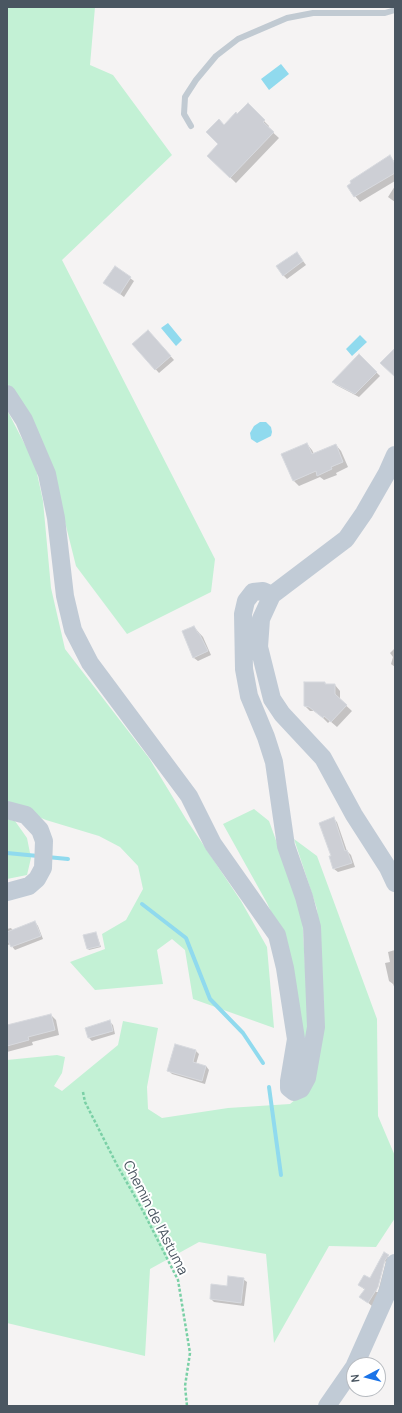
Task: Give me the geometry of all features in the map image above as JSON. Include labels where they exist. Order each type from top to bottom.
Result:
[{"type":"street","points":[[7,394],[24,420],[47,474],[56,518],[66,596],[73,630],[90,663],[189,796],[213,844],[276,935],[285,968],[296,1039],[289,1081],[289,1088],[294,1092],[302,1089],[307,1078],[316,1027],[312,927],[304,897],[286,846],[274,762],[266,737],[249,696],[244,669],[243,614],[246,601],[253,592],[263,591],[272,595]]},
{"type":"street","points":[[395,455],[387,473],[364,513],[346,539],[272,595],[261,619],[258,647],[272,699],[282,714],[322,758],[354,816],[388,868],[395,883]]},
{"type":"street","points":[[7,810],[26,815],[40,830],[44,841],[43,868],[37,880],[29,886],[7,892]]},
{"type":"street","points":[[358,1357],[388,1291],[395,1263]]},
{"type":"street","points":[[327,1406],[346,1378]]},
{"type":"lane","points":[[190,126],[184,114],[185,97],[196,80],[216,56],[238,39],[287,18],[313,13],[385,13],[395,10]]},
{"type":"path","name":"Chemin de l'Astuma","points":[[83,1092],[85,1102],[92,1116],[117,1165],[143,1210],[178,1280],[190,1354],[186,1386],[187,1406]]},
{"type":"green space","points":[[7,7],[95,7],[90,65],[113,75],[172,155],[62,260],[215,559],[211,592],[127,634],[76,566],[51,466],[23,407],[7,383]]},
{"type":"green space","points":[[7,410],[35,464],[43,501],[51,588],[65,649],[149,758],[186,819],[241,901],[267,947],[274,1028],[193,999],[185,950],[172,939],[157,950],[163,984],[95,990],[70,962],[105,949],[102,934],[126,920],[143,889],[138,866],[120,847],[99,836],[46,820],[7,804]]},
{"type":"green space","points":[[254,809],[269,821],[302,912],[309,1038],[303,1037],[288,949],[267,903],[223,824]]},
{"type":"green space","points":[[7,819],[15,821],[27,838],[31,858],[27,875],[7,879]]},
{"type":"green space","points":[[294,839],[317,856],[377,1019],[378,1116],[395,1156],[395,1218],[376,1247],[329,1246],[274,1343],[266,1254],[199,1242],[150,1269],[145,1356],[7,1323],[7,1060],[57,1055],[65,1057],[62,1073],[54,1086],[62,1091],[118,1045],[123,1021],[158,1028],[147,1087],[148,1109],[162,1118],[228,1108],[290,1104],[302,1094],[324,1009],[317,909]]},
{"type":"water","points":[[281,64],[289,74],[269,90],[261,79]]},
{"type":"water","points":[[168,323],[182,340],[176,346],[161,328]]},
{"type":"water","points":[[360,335],[367,342],[352,356],[346,349]]},
{"type":"water","points":[[260,422],[266,422],[271,427],[272,432],[271,436],[257,443],[251,439],[250,433],[254,426]]},
{"type":"building","points":[[248,103],[265,120],[263,122],[274,132],[230,178],[207,156],[218,144],[206,132],[219,119],[224,125],[236,112],[237,114]]},
{"type":"building","points":[[390,155],[395,164],[395,173],[354,197],[347,186],[351,183],[350,181]]},
{"type":"building","points":[[297,252],[303,261],[283,276],[276,266]]},
{"type":"building","points":[[115,266],[131,277],[120,294],[103,283]]},
{"type":"building","points":[[148,330],[171,356],[155,370],[132,344]]},
{"type":"building","points":[[395,348],[395,377],[380,363]]},
{"type":"building","points":[[359,354],[377,372],[355,394],[332,382]]},
{"type":"building","points":[[307,443],[312,454],[336,444],[343,462],[331,467],[332,469],[317,476],[316,471],[293,481],[281,454]]},
{"type":"building","points":[[194,626],[208,651],[193,658],[182,631]]},
{"type":"building","points":[[304,682],[325,682],[325,684],[335,684],[335,694],[347,705],[331,722],[324,716],[323,718],[309,707],[304,706]]},
{"type":"building","points":[[334,817],[345,851],[347,850],[352,863],[333,869],[329,856],[331,856],[319,823]]},
{"type":"building","points":[[35,921],[41,936],[11,947],[7,939],[7,932]]},
{"type":"building","points":[[96,932],[100,946],[87,949],[83,935]]},
{"type":"building","points":[[51,1014],[55,1030],[28,1037],[29,1040],[7,1046],[7,1025]]},
{"type":"building","points":[[110,1020],[113,1031],[88,1038],[85,1028]]},
{"type":"building","points":[[175,1044],[196,1050],[193,1062],[206,1066],[202,1081],[167,1071]]},
{"type":"building","points":[[384,1252],[389,1255],[385,1260],[378,1287],[368,1303],[359,1297],[365,1289],[358,1285],[364,1275],[370,1278]]},
{"type":"building","points":[[228,1276],[244,1278],[241,1303],[210,1299],[211,1284],[227,1286]]},
{"type":"waterway","points":[[7,853],[38,856]]},
{"type":"waterway","points":[[47,857],[68,859]]},
{"type":"waterway","points":[[142,904],[186,938],[210,999],[243,1033],[263,1063]]},
{"type":"waterway","points":[[269,1087],[281,1175]]}]
